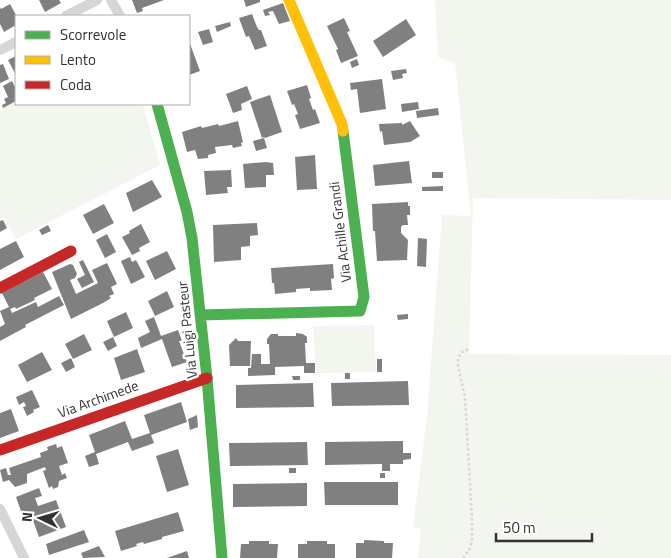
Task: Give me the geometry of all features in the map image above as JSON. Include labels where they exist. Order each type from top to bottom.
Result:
[{"type":"street","points":[[68,15],[97,0]]},
{"type":"street","points":[[111,0],[119,15]]},
{"type":"street","name":"Via Achille Grandi","points":[[200,315],[360,311],[364,298],[342,124],[289,0]]},
{"type":"street","points":[[0,50],[15,42]]},
{"type":"street","name":"Via Luigi Pasteur","points":[[157,105],[187,212],[192,238],[207,378],[222,558]]},
{"type":"street","points":[[0,288],[70,251]]},
{"type":"street","name":"Via Archimede","points":[[0,450],[207,378]]},
{"type":"street","points":[[0,509],[24,558]]},
{"type":"path","points":[[463,558],[472,542],[472,518],[465,397],[458,358],[462,352],[469,349]]},
{"type":"shaded area","points":[[435,0],[671,0],[671,200],[473,198],[469,354],[671,355],[671,558],[418,558],[421,528],[413,527],[427,416],[442,215],[471,216],[455,63],[438,57]]},
{"type":"shaded area","points":[[15,102],[15,105],[143,105],[160,165],[16,239],[3,217],[0,219],[0,110]]},
{"type":"shaded area","points":[[374,325],[376,372],[316,373],[313,326]]},
{"type":"building","points":[[39,0],[59,0],[61,3],[45,12]]},
{"type":"building","points":[[132,0],[164,0],[142,8],[143,11],[137,13]]},
{"type":"building","points":[[244,0],[260,0],[260,2],[246,7]]},
{"type":"building","points":[[283,3],[290,21],[279,24],[273,11],[268,12],[270,15],[265,16],[263,10]]},
{"type":"building","points":[[10,4],[16,15],[15,26],[4,32],[0,24],[0,7],[1,9]]},
{"type":"building","points":[[252,14],[267,46],[255,50],[249,36],[246,37],[239,18]]},
{"type":"building","points":[[344,18],[350,31],[347,32],[358,56],[341,63],[336,50],[338,49],[327,26]]},
{"type":"building","points":[[406,19],[416,35],[383,57],[373,41]]},
{"type":"building","points":[[230,22],[231,26],[217,32],[215,26]]},
{"type":"building","points":[[209,29],[213,42],[203,45],[198,32]]},
{"type":"building","points":[[190,44],[200,71],[190,75]]},
{"type":"building","points":[[15,56],[15,73],[8,60]]},
{"type":"building","points":[[357,59],[359,65],[352,68],[350,62]]},
{"type":"building","points":[[3,64],[9,79],[0,83],[0,65]]},
{"type":"building","points":[[406,69],[407,73],[402,74],[403,78],[393,80],[391,71]]},
{"type":"building","points":[[382,79],[386,109],[360,113],[357,89],[351,90],[350,83]]},
{"type":"building","points":[[12,81],[15,87],[15,102],[3,108],[2,105],[6,103],[4,99],[8,97],[3,86]]},
{"type":"building","points":[[307,85],[311,98],[309,99],[320,123],[300,129],[295,115],[298,114],[294,104],[292,105],[287,91]]},
{"type":"building","points":[[247,86],[252,99],[241,104],[242,110],[233,113],[226,94]]},
{"type":"building","points":[[270,95],[282,132],[262,138],[250,102]]},
{"type":"building","points":[[418,102],[419,109],[402,112],[401,104]]},
{"type":"building","points":[[438,108],[439,115],[417,118],[416,111]]},
{"type":"building","points":[[238,121],[243,142],[241,143],[242,146],[233,148],[232,145],[215,147],[216,153],[208,155],[208,158],[198,159],[195,150],[187,152],[182,132],[201,126],[202,128],[218,124],[219,126]]},
{"type":"building","points":[[410,121],[420,136],[410,142],[384,145],[379,124],[402,123],[402,125]]},
{"type":"building","points":[[264,138],[267,148],[256,151],[253,141]]},
{"type":"building","points":[[315,155],[317,189],[297,190],[295,157]]},
{"type":"building","points":[[409,161],[412,183],[375,186],[373,165]]},
{"type":"building","points":[[273,163],[274,175],[266,175],[266,187],[245,188],[243,164]]},
{"type":"building","points":[[231,170],[232,187],[227,187],[228,193],[206,195],[204,171]]},
{"type":"building","points":[[432,172],[443,172],[443,178],[432,178]]},
{"type":"building","points":[[152,180],[162,197],[133,212],[126,193]]},
{"type":"building","points":[[443,186],[443,191],[422,191],[422,187]]},
{"type":"building","points":[[408,202],[410,215],[407,215],[408,225],[401,227],[401,233],[408,240],[407,260],[377,261],[372,204]]},
{"type":"building","points":[[104,204],[114,223],[93,234],[83,215]]},
{"type":"building","points":[[3,220],[7,228],[0,232],[0,221]]},
{"type":"building","points":[[257,223],[258,235],[250,236],[250,246],[241,247],[241,260],[214,262],[213,225]]},
{"type":"building","points":[[141,224],[150,242],[139,248],[140,251],[132,255],[122,237]]},
{"type":"building","points":[[48,225],[51,231],[42,235],[39,230]]},
{"type":"building","points":[[107,234],[116,252],[105,258],[96,240]]},
{"type":"building","points":[[418,238],[427,239],[426,267],[417,266]]},
{"type":"building","points":[[16,241],[24,257],[0,270],[0,249]]},
{"type":"building","points":[[167,251],[176,269],[155,280],[146,261]]},
{"type":"building","points":[[130,257],[132,262],[136,260],[145,277],[131,284],[121,261]]},
{"type":"building","points":[[83,260],[94,282],[82,288],[77,279],[85,275],[79,262]]},
{"type":"building","points":[[107,263],[117,284],[111,287],[114,294],[109,296],[111,298],[103,303],[71,319],[52,272],[70,264],[73,265],[77,274],[75,278],[70,280],[76,294],[98,283],[92,270]]},
{"type":"building","points":[[333,264],[334,278],[331,279],[332,290],[310,291],[310,288],[296,289],[296,292],[275,294],[271,268]]},
{"type":"building","points":[[43,272],[52,289],[34,298],[35,300],[16,309],[15,307],[10,309],[12,313],[36,302],[38,307],[59,296],[64,305],[25,325],[26,327],[0,341],[0,327],[5,324],[0,311],[9,307],[2,293]]},
{"type":"building","points":[[167,291],[174,307],[155,316],[148,301]]},
{"type":"building","points":[[126,312],[133,328],[114,337],[107,321]]},
{"type":"building","points":[[408,314],[408,319],[398,320],[397,315]]},
{"type":"building","points":[[154,317],[161,336],[178,330],[182,341],[179,341],[187,362],[172,367],[162,339],[141,348],[138,338],[150,332],[145,321]]},
{"type":"building","points":[[296,333],[307,337],[307,343],[305,343],[306,363],[315,363],[315,373],[304,373],[304,366],[275,367],[275,375],[248,376],[248,368],[251,368],[252,354],[261,354],[261,364],[270,364],[267,339],[271,334],[296,336]]},
{"type":"building","points":[[84,334],[92,350],[73,359],[65,344]]},
{"type":"building","points":[[113,337],[117,346],[108,351],[103,342]]},
{"type":"building","points":[[236,338],[238,341],[251,341],[250,366],[230,366],[229,345]]},
{"type":"building","points":[[137,349],[145,372],[121,380],[114,358]]},
{"type":"building","points":[[42,352],[52,370],[27,382],[18,365]]},
{"type":"building","points":[[71,358],[75,367],[66,372],[61,363]]},
{"type":"building","points":[[377,359],[382,359],[382,372],[377,372]]},
{"type":"building","points":[[345,373],[350,373],[350,379],[345,379]]},
{"type":"building","points":[[292,376],[300,376],[300,380],[293,380]]},
{"type":"building","points":[[408,381],[409,405],[332,406],[331,383]]},
{"type":"building","points":[[313,383],[314,407],[236,408],[236,385]]},
{"type":"building","points":[[32,390],[40,407],[33,410],[34,412],[27,416],[23,407],[26,406],[24,402],[19,405],[16,397]]},
{"type":"building","points":[[181,402],[187,422],[151,435],[154,443],[132,451],[128,442],[96,454],[99,464],[89,467],[85,456],[95,452],[89,435],[125,421],[132,439],[150,433],[144,415]]},
{"type":"building","points":[[11,409],[19,431],[0,438],[0,413]]},
{"type":"building","points":[[197,415],[198,427],[190,430],[188,419]]},
{"type":"building","points":[[403,441],[403,453],[411,453],[411,459],[403,460],[403,464],[390,464],[390,471],[382,471],[382,464],[325,465],[325,442]]},
{"type":"building","points":[[307,442],[308,465],[230,466],[229,443]]},
{"type":"building","points":[[56,444],[57,448],[62,446],[68,463],[59,466],[62,475],[65,473],[67,478],[59,481],[58,487],[53,489],[52,486],[49,488],[43,471],[46,470],[45,467],[27,474],[27,483],[15,487],[9,480],[3,482],[0,470],[6,468],[8,475],[11,475],[9,468],[41,457],[40,453],[48,450],[47,447]]},
{"type":"building","points":[[178,449],[189,485],[167,492],[156,456]]},
{"type":"building","points":[[289,468],[296,468],[296,473],[289,473]]},
{"type":"building","points":[[380,473],[385,473],[385,478],[380,478]]},
{"type":"building","points":[[324,482],[398,482],[398,505],[325,505]]},
{"type":"building","points":[[307,483],[307,506],[233,507],[233,484]]},
{"type":"building","points":[[39,488],[42,496],[35,498],[38,506],[56,500],[66,527],[39,537],[31,515],[23,517],[16,497]]},
{"type":"building","points":[[178,512],[184,531],[144,544],[143,542],[136,544],[137,546],[121,551],[115,531]]},
{"type":"building","points":[[84,530],[89,542],[49,555],[46,544]]},
{"type":"building","points":[[364,540],[393,543],[392,558],[356,558],[356,543],[364,543]]},
{"type":"building","points":[[249,541],[269,541],[269,544],[278,544],[277,558],[240,558],[241,544],[249,544]]},
{"type":"building","points":[[307,541],[327,541],[327,544],[335,544],[335,558],[298,558],[298,544],[307,544]]},
{"type":"building","points":[[99,546],[105,557],[83,558],[81,553]]},
{"type":"building","points":[[187,551],[189,558],[167,558]]},
{"type":"traffic: fast","points":[[157,105],[187,212],[192,238],[207,378],[222,558]]},
{"type":"traffic: fast","points":[[200,315],[360,311],[364,297],[343,131]]},
{"type":"traffic: slow","points":[[289,0],[342,124],[343,131]]},
{"type":"traffic: jam","points":[[0,288],[71,251]]},
{"type":"traffic: jam","points":[[0,450],[207,378]]}]
